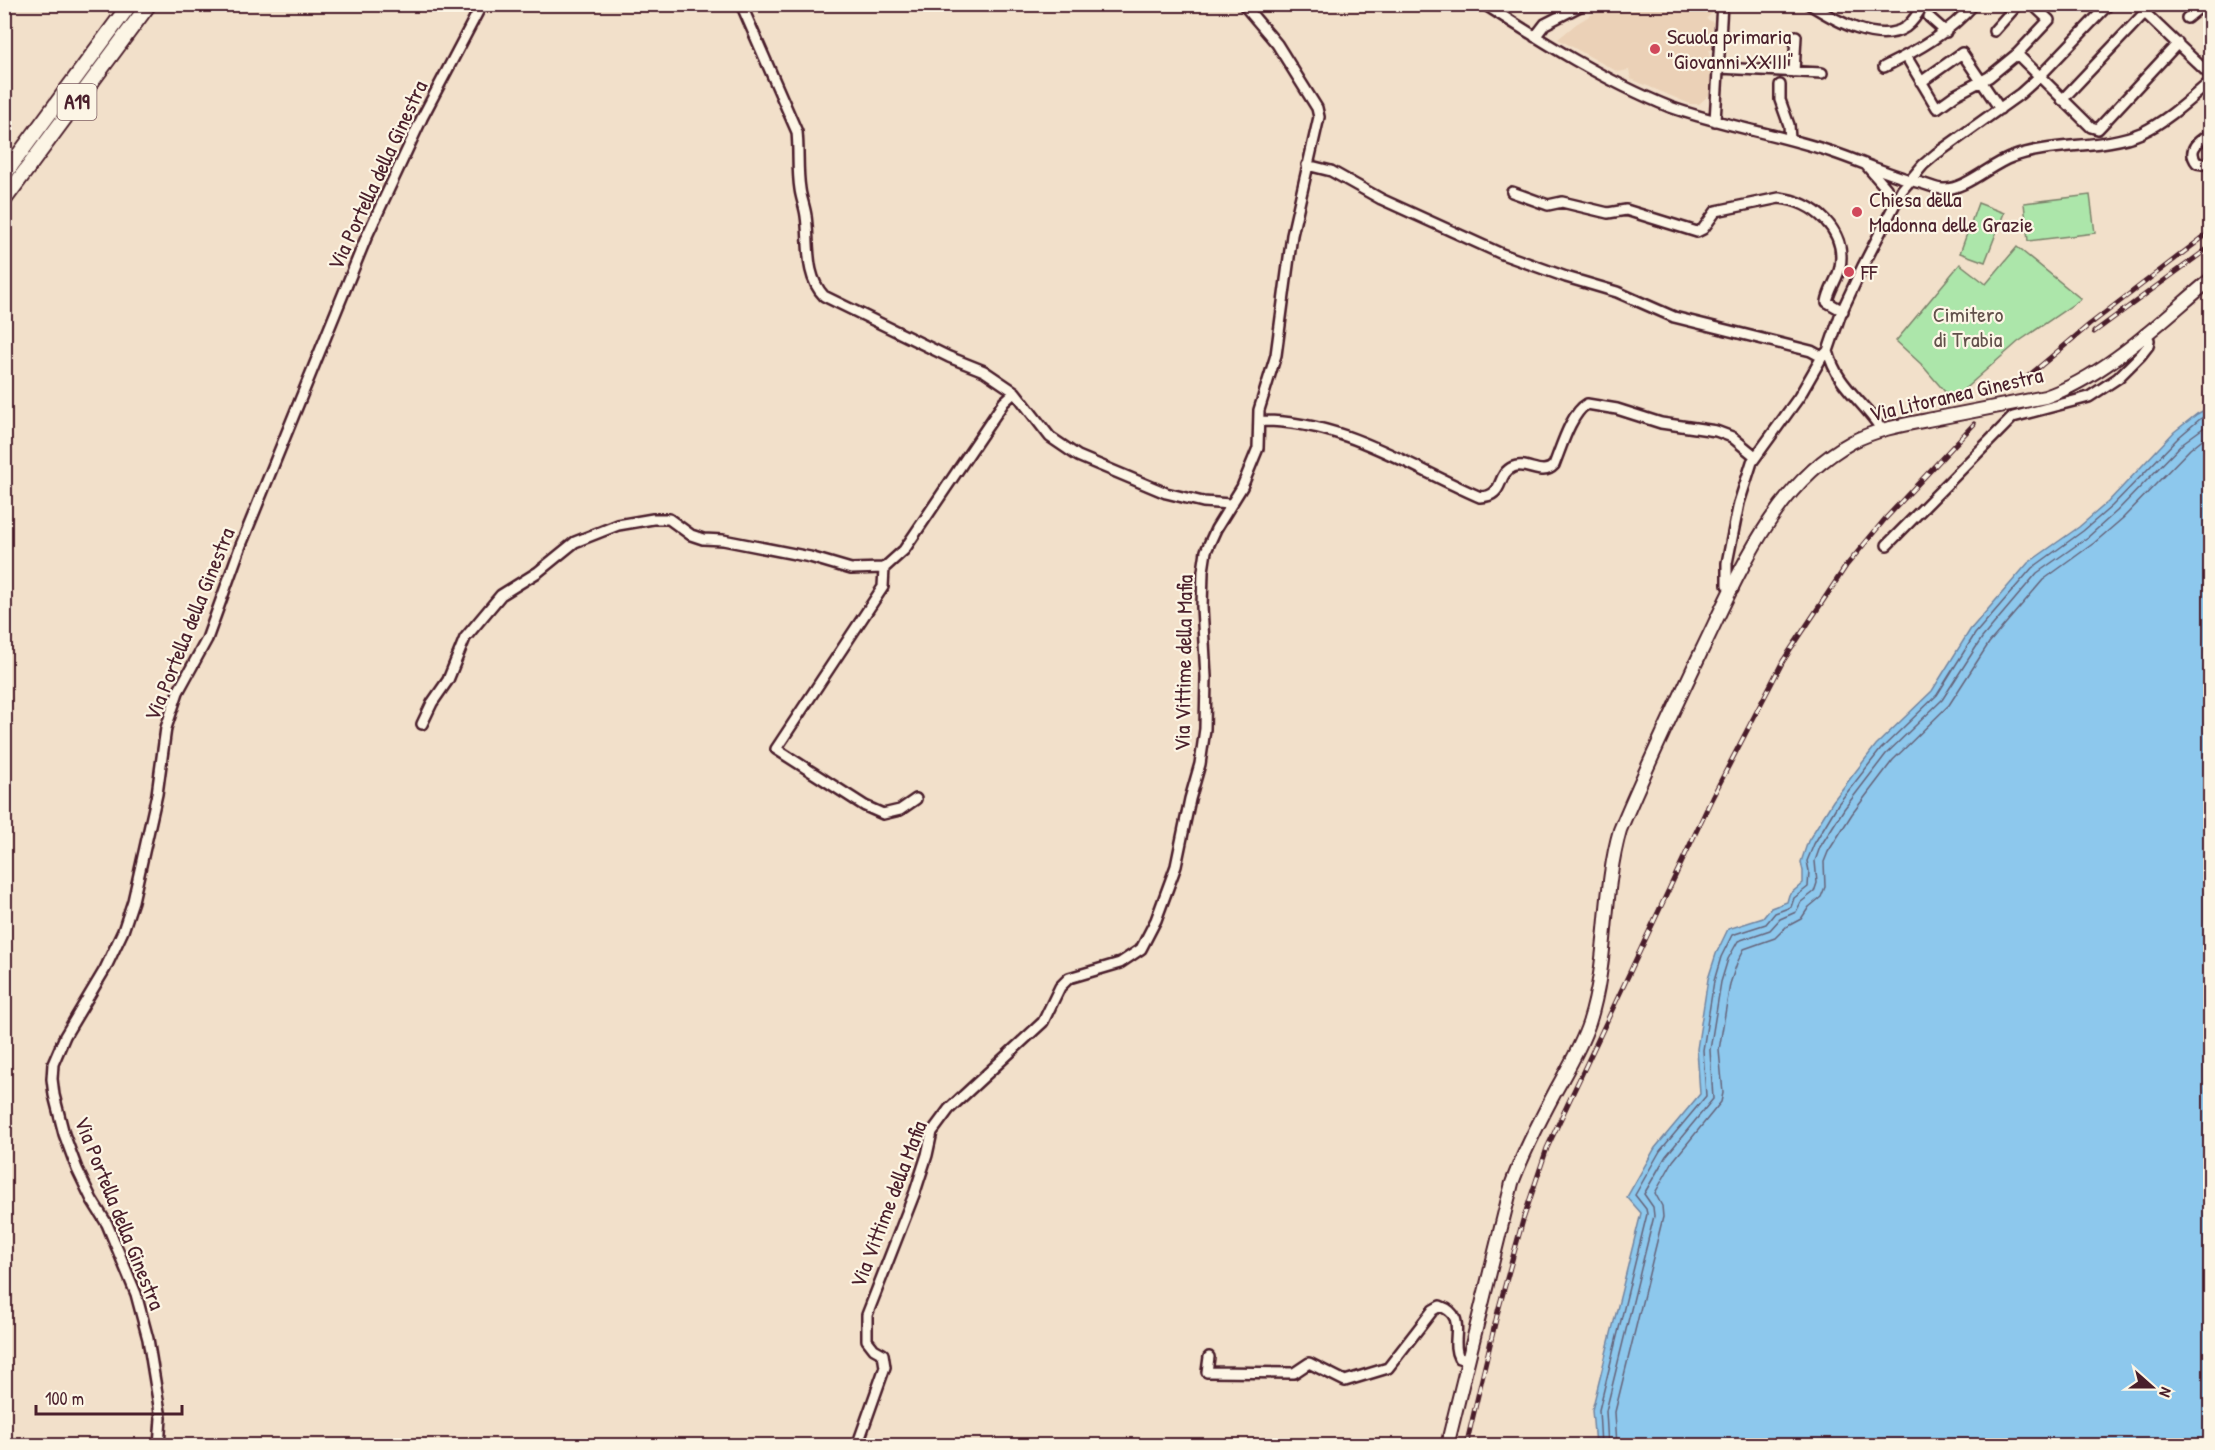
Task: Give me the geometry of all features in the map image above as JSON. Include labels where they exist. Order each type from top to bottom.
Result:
[{"type":"highway","name":"A19","points":[[4,175],[130,4]]},
{"type":"highway","name":"A19","points":[[4,200],[149,4]]},
{"type":"main road","name":"Via Litoranea Ginestra","points":[[1447,1446],[1512,1183],[1525,1149],[1589,1025],[1600,965],[1614,852],[1620,830],[1651,759],[1732,589],[1760,536],[1785,499],[1831,454],[1881,429],[2045,398],[2067,390],[2097,372],[2211,280]]},
{"type":"street","name":"Via Portella della Ginestra","points":[[159,1446],[161,1418],[148,1339],[136,1294],[107,1224],[76,1169],[54,1095],[52,1079],[54,1064],[65,1036],[105,969],[123,931],[133,901],[156,794],[166,728],[178,692],[207,639],[241,545],[366,238],[422,118],[482,4]]},
{"type":"street","points":[[741,4],[796,132],[800,153],[800,189],[806,214],[812,277],[816,288],[824,296],[834,301],[984,371],[1015,392],[1050,437],[1078,456],[1166,493],[1203,502],[1230,504]]},
{"type":"street","name":"Via Vittime della Mafia","points":[[857,1446],[885,1367],[882,1354],[874,1349],[867,1340],[867,1315],[919,1181],[932,1132],[949,1109],[1043,1022],[1060,987],[1069,978],[1120,963],[1141,949],[1156,920],[1176,866],[1200,764],[1205,729],[1206,695],[1202,607],[1206,551],[1230,504],[1242,487],[1258,448],[1262,399],[1276,355],[1292,235],[1319,117],[1317,108],[1277,44],[1244,4]]},
{"type":"street","points":[[1484,4],[1535,37],[1629,89],[1671,107],[1790,140],[1865,163],[1908,181],[1945,190],[1962,184],[2004,159],[2018,154],[2115,140],[2140,133],[2162,120],[2211,82]]},
{"type":"street","points":[[1535,37],[1545,24],[1584,4]]},
{"type":"street","points":[[1715,121],[1722,4]]},
{"type":"street","points":[[1809,4],[1846,26],[1881,32],[1901,30],[1908,26],[1923,4]]},
{"type":"street","points":[[1994,31],[2018,4]]},
{"type":"street","points":[[1906,56],[1937,108],[1981,81],[2017,54],[2049,20],[2032,4]]},
{"type":"street","points":[[1732,589],[1727,585],[1727,563],[1739,503],[1755,456],[1799,397],[1825,354],[1843,310],[1894,204],[1908,181],[1936,154],[2000,109],[2040,76],[2109,4]]},
{"type":"street","points":[[2062,100],[2153,4]]},
{"type":"street","points":[[2187,18],[2202,5],[2211,16]]},
{"type":"street","points":[[1884,67],[1919,50],[1946,32],[1969,6]]},
{"type":"street","points":[[2145,13],[2211,75]]},
{"type":"street","points":[[1929,17],[1946,32]]},
{"type":"street","points":[[1794,72],[1796,36]]},
{"type":"street","points":[[2017,54],[2091,127],[2098,129],[2178,43]]},
{"type":"street","points":[[1921,82],[1962,53],[2000,109]]},
{"type":"street","points":[[1718,68],[1822,73]]},
{"type":"street","points":[[1780,85],[1779,100],[1789,125],[1790,140]]},
{"type":"street","points":[[2211,134],[2197,141],[2192,149],[2192,155],[2197,163],[2211,162]]},
{"type":"street","points":[[1865,163],[1887,188],[1894,204]]},
{"type":"street","points":[[1307,165],[1330,171],[1433,224],[1512,258],[1617,292],[1674,317],[1825,354],[1844,386],[1876,420],[1881,429]]},
{"type":"street","points":[[1512,192],[1548,205],[1562,202],[1608,213],[1626,210],[1697,232],[1703,229],[1716,211],[1779,198],[1808,206],[1830,225],[1837,242],[1841,266],[1827,302],[1843,310]]},
{"type":"street","points":[[1887,545],[2013,417],[2089,397],[2118,378],[2141,355],[2148,346],[2149,340],[2145,334]]},
{"type":"street","points":[[916,799],[900,810],[883,814],[866,806],[776,749],[883,586],[885,568],[904,550],[1004,402],[1015,392]]},
{"type":"street","points":[[1259,421],[1284,421],[1321,428],[1368,443],[1480,496],[1488,496],[1497,492],[1503,476],[1511,468],[1518,466],[1545,471],[1550,469],[1554,465],[1575,417],[1581,407],[1587,404],[1661,423],[1716,430],[1732,437],[1755,456]]},
{"type":"street","points":[[422,724],[432,703],[448,680],[465,638],[501,595],[538,572],[575,542],[618,525],[653,519],[669,519],[703,539],[723,540],[810,557],[851,568],[885,568]]},
{"type":"street","points":[[1209,1357],[1207,1372],[1294,1373],[1309,1363],[1345,1381],[1388,1368],[1433,1310],[1440,1306],[1448,1309],[1454,1316],[1458,1329],[1455,1351],[1459,1358],[1468,1360]]},
{"type":"shaded area","points":[[1609,4],[1714,5],[1714,11],[1706,19],[1713,22],[1712,50],[1709,50],[1711,71],[1709,95],[1699,104],[1690,104],[1631,79],[1629,70],[1618,72],[1558,39],[1576,24]]},
{"type":"green space","points":[[2090,195],[2095,233],[2028,241],[2024,203]]},
{"type":"green space","points":[[1978,203],[2004,213],[1985,262],[1960,253]]},
{"type":"green space","name":"Cimitero di Trabia","points":[[2017,247],[2081,299],[2018,342],[1952,400],[1921,364],[1896,341],[1960,264],[1986,284]]},
{"type":"water","points":[[2210,407],[2210,1445],[1595,1445],[1592,1410],[1641,1213],[1627,1197],[1655,1148],[1700,1094],[1697,1049],[1708,979],[1716,954],[1728,929],[1763,918],[1771,908],[1787,902],[1789,895],[1803,883],[1801,862],[1808,841],[1833,801],[1876,745],[1932,691],[1970,630],[2028,563],[2079,527],[2108,502],[2174,432]]},
{"type":"railway","points":[[2025,379],[2089,325],[2210,232]]},
{"type":"railway","points":[[2094,332],[2210,247]]},
{"type":"railway","points":[[1466,1446],[1498,1311],[1523,1220],[1547,1148],[1712,798],[1783,661],[1846,566],[1885,519],[1974,424]]},
{"type":"place","name":"Scuola primaria \"Giovanni XXIII\"","points":[[1655,49]]},
{"type":"place","name":"Chiesa della Madonna delle Grazie","points":[[1857,212]]},
{"type":"place","name":"FF","points":[[1849,272]]}]
